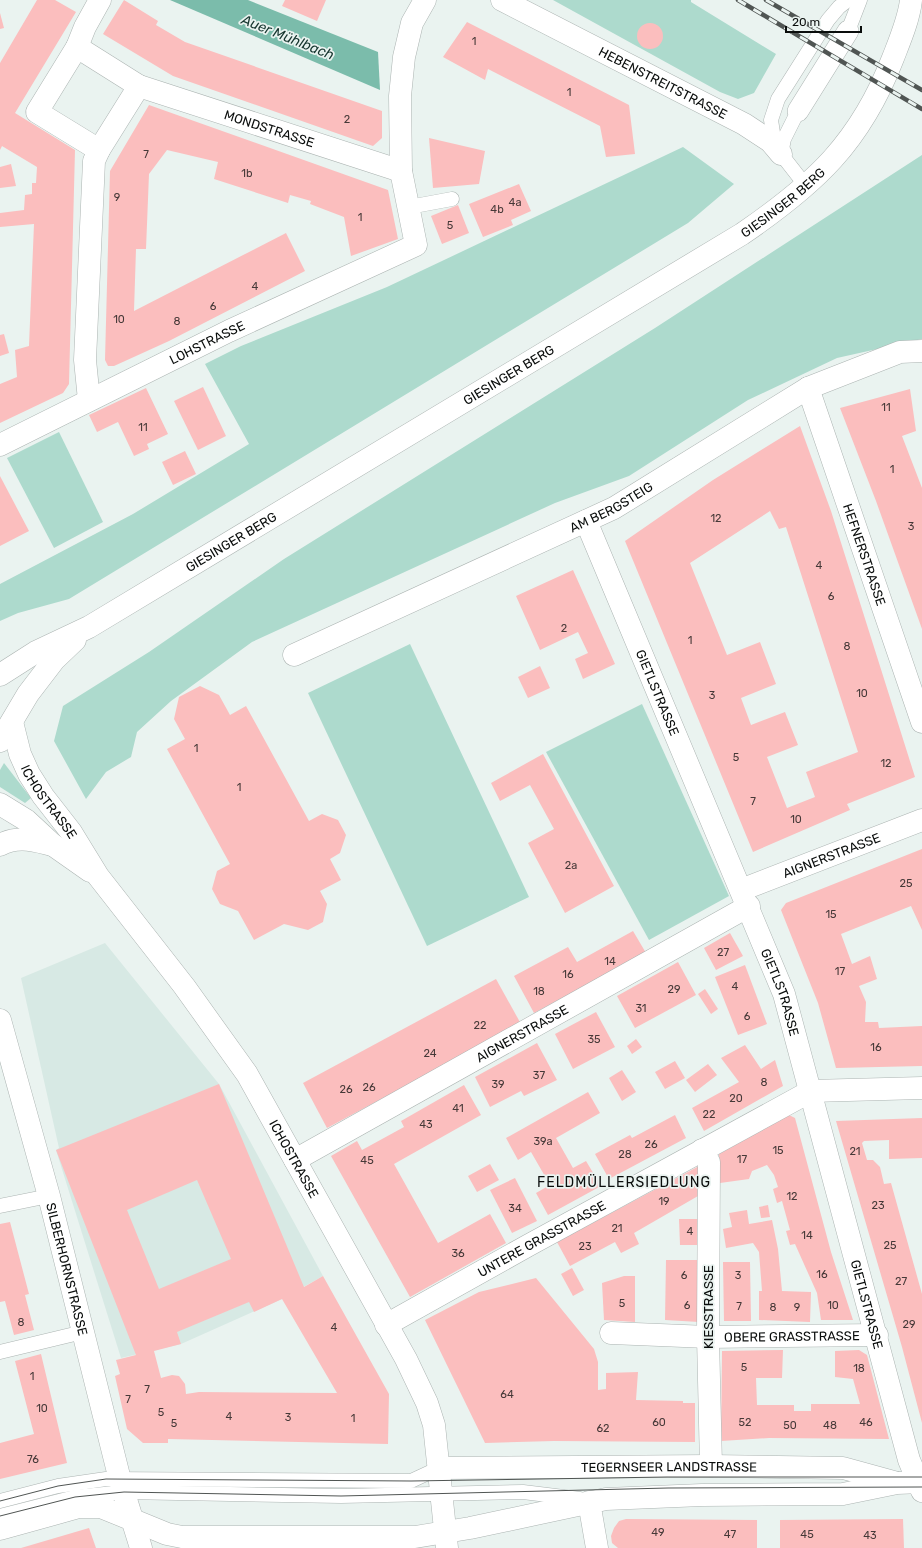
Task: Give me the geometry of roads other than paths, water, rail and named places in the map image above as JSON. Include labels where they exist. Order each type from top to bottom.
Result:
[{"type":"street","points":[[99,150],[37,112],[77,47],[84,27],[100,0]]},
{"type":"street","points":[[409,207],[401,171],[400,96],[404,57],[412,23],[425,0]]},
{"type":"street","name":"HEBENSTREITSTRASSE","points":[[502,0],[744,124],[770,141],[781,154]]},
{"type":"street","name":"GIESINGER BERG","points":[[1,675],[36,652],[89,627],[742,234],[785,205],[829,165],[862,122],[886,76],[899,44],[910,0]]},
{"type":"street","points":[[798,111],[848,31]]},
{"type":"street","name":"MONDSTRASSE","points":[[77,47],[138,86],[401,171]]},
{"type":"street","points":[[89,400],[85,352],[94,161],[99,150],[138,86]]},
{"type":"street","name":"LOHSTRASSE","points":[[0,445],[229,331],[416,245],[409,207]]},
{"type":"street","name":"AM BERGSTEIG","points":[[294,655],[614,508],[808,388],[900,352],[922,351]]},
{"type":"street","name":"HEFNERSTRASSE","points":[[808,388],[922,722]]},
{"type":"street","name":"GIETLSTRASSE","points":[[586,521],[784,994],[910,1460],[921,1485]]},
{"type":"street","name":"GIESINGER BERG","points":[[0,741],[28,694],[54,660],[89,627]]},
{"type":"street","name":"ICHOSTRASSE","points":[[12,722],[18,748],[29,774],[71,832],[98,876],[184,986],[247,1074],[406,1359],[427,1403],[434,1425],[446,1541]]},
{"type":"street","name":"ICHOSTRASSE","points":[[0,804],[26,820],[53,845],[98,876]]},
{"type":"street","name":"AIGNERSTRASSE","points":[[295,1160],[745,898],[922,820]]},
{"type":"street","points":[[0,845],[22,838],[53,845]]},
{"type":"street","name":"SILBERHORNSTRASSE","points":[[0,1020],[49,1196],[122,1486],[141,1548]]},
{"type":"street","name":"UNTERE GRASSTRASSE","points":[[386,1325],[702,1150],[811,1092],[922,1088]]},
{"type":"street","name":"KIESSTRASSE","points":[[702,1150],[709,1162],[708,1337],[711,1466]]},
{"type":"street","name":"OBERE GRASSTRASSE","points":[[611,1333],[708,1337],[877,1335]]},
{"type":"street","name":"TEGERNSEER LANDSTRASSE","points":[[439,1468],[711,1466],[843,1468],[897,1483],[921,1485]]},
{"type":"street","name":"TEGERNSEER LANDSTRASSE","points":[[132,1520],[167,1534],[182,1537],[415,1537],[446,1541],[592,1502],[631,1498],[702,1495],[843,1494],[897,1483]]},
{"type":"street","points":[[592,1502],[597,1548]]},
{"type":"street","points":[[0,1529],[79,1507],[101,1507],[132,1520]]},
{"type":"lane","points":[[781,154],[771,129],[774,107],[828,20],[839,7],[848,0]]},
{"type":"lane","points":[[848,31],[860,0]]},
{"type":"lane","points":[[781,154],[784,139],[798,111]]},
{"type":"lane","name":"HEBENSTREITSTRASSE","points":[[781,154],[806,186]]},
{"type":"lane","points":[[409,207],[452,199]]},
{"type":"lane","points":[[0,1206],[49,1196]]},
{"type":"lane","points":[[0,1352],[83,1332]]},
{"type":"lane","points":[[0,1516],[122,1486],[411,1481],[439,1468]]},
{"type":"lane","points":[[0,1501],[58,1486],[106,1479],[122,1486],[326,1496],[441,1495],[523,1492],[592,1502]]},
{"type":"water","name":"Auer Mühlbach","points":[[170,0],[248,0],[378,52],[380,90]]},
{"type":"tram line","points":[[0,1501],[58,1486],[106,1479],[411,1481],[667,1477],[922,1477]]},
{"type":"tram line","points":[[0,1516],[75,1497],[124,1492],[341,1496],[668,1488],[922,1487]]},
{"type":"railway","points":[[738,0],[922,109]]},
{"type":"railway","points":[[766,0],[922,90]]},
{"type":"district","name":"FELDMÜLLERSIEDLUNG","points":[[624,1182]]}]
